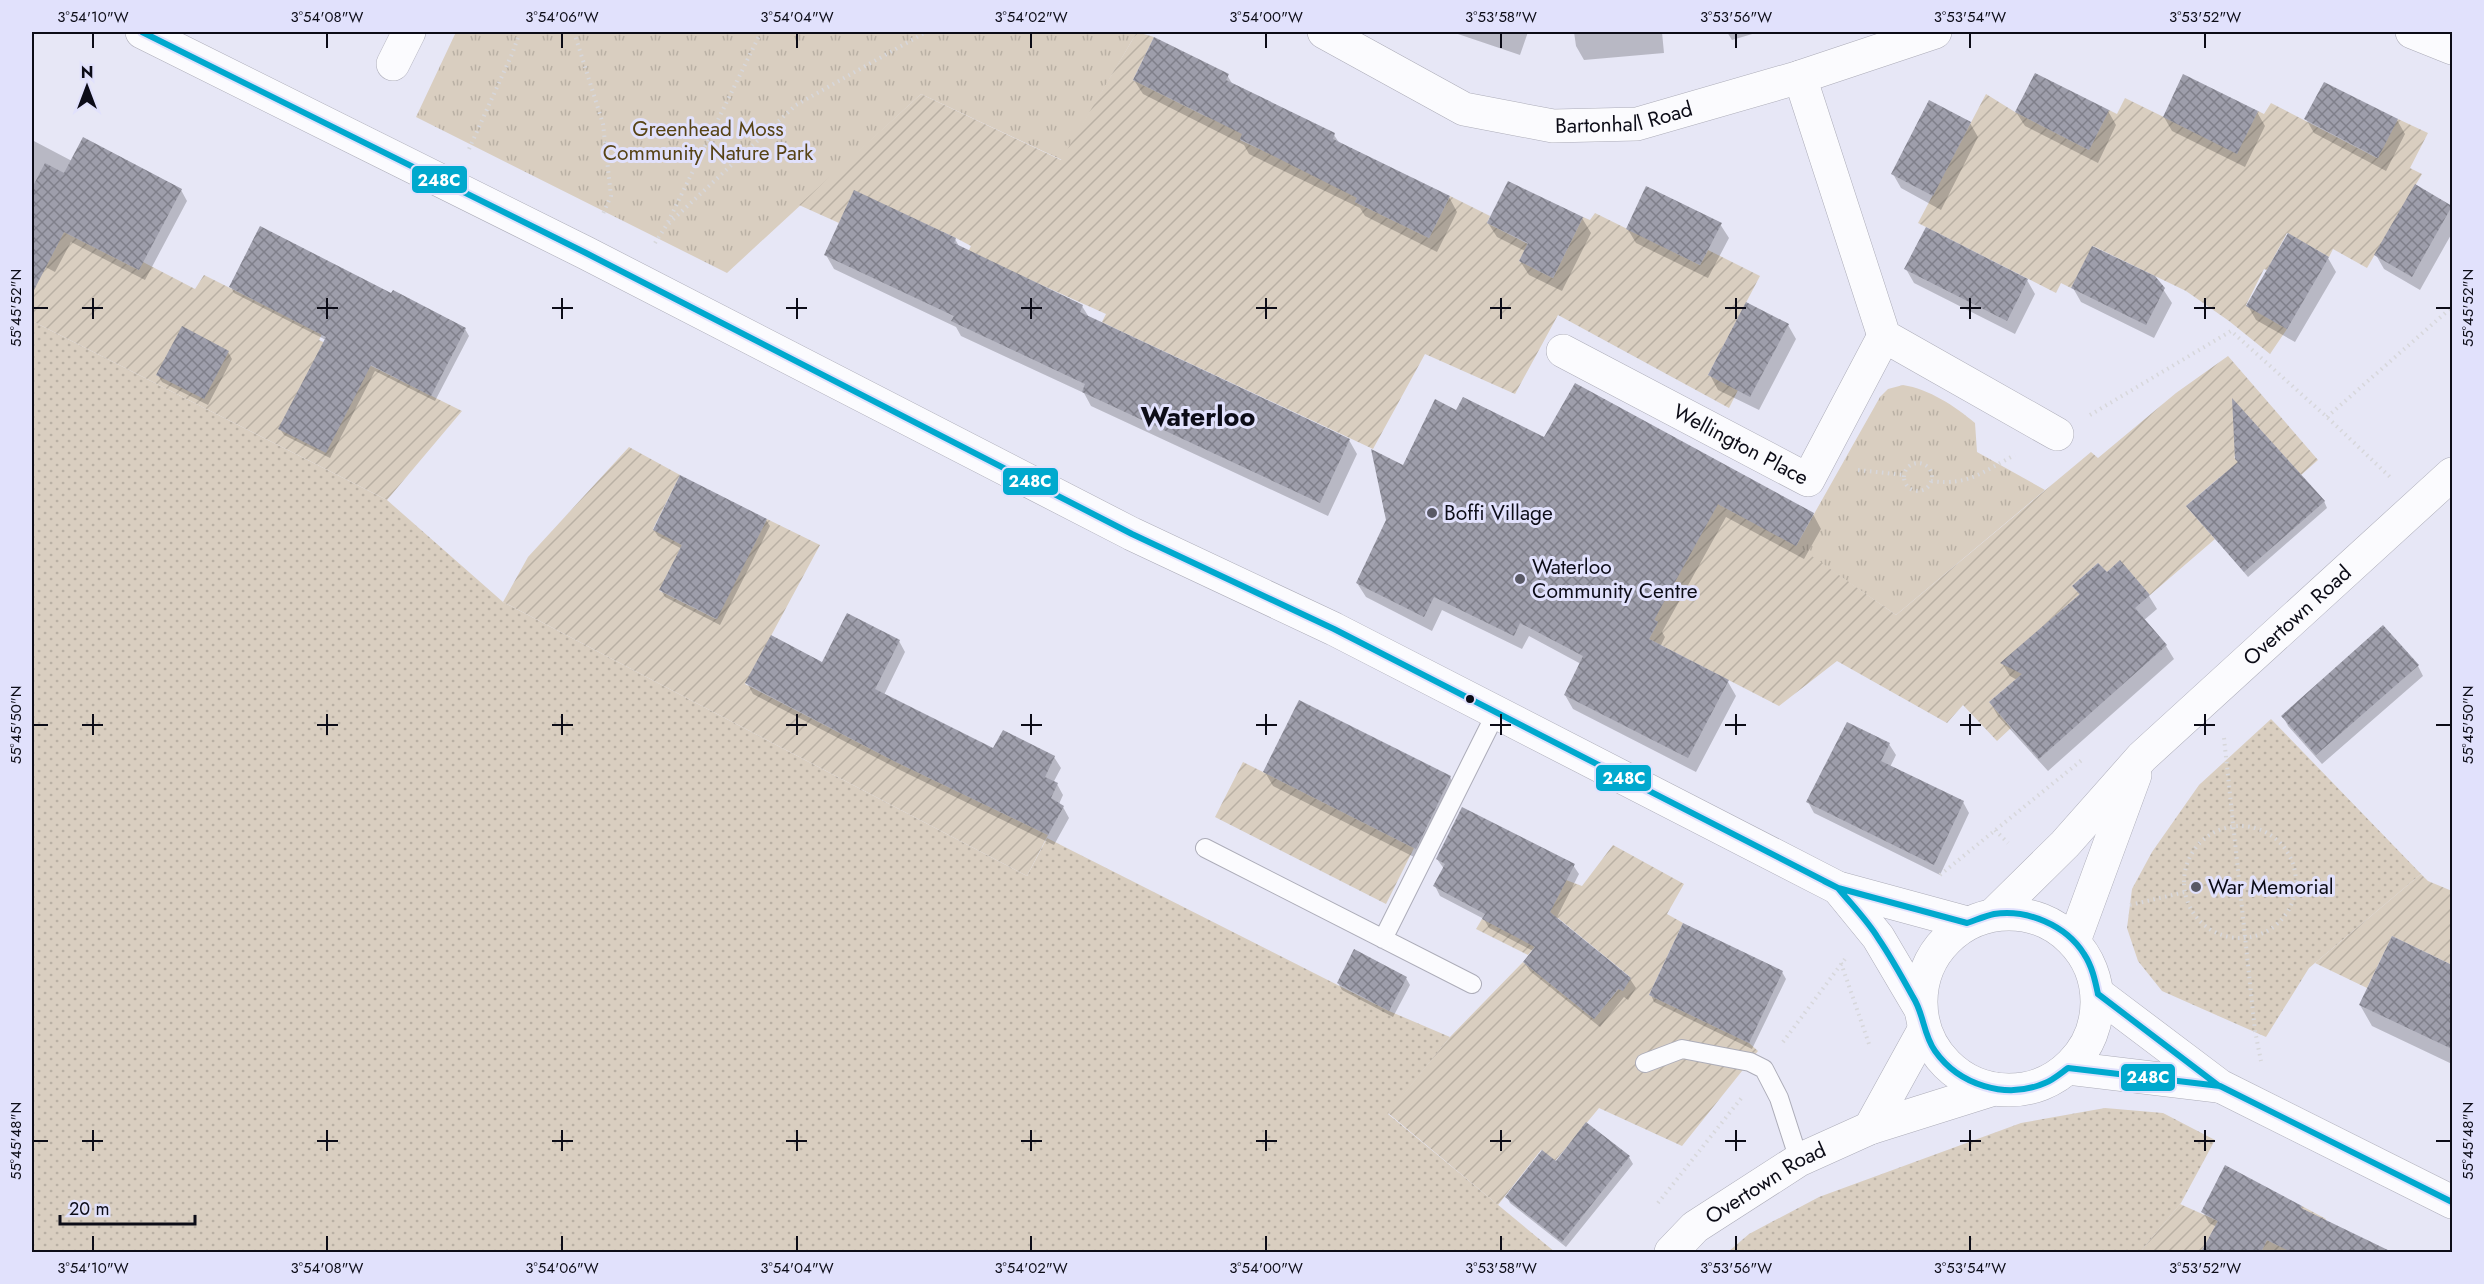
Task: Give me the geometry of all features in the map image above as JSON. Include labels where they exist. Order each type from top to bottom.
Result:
[{"type":"main road","points":[[142,32],[586,253],[1132,534],[1334,629],[1838,888],[1981,919],[2024,914],[2051,923],[2074,941],[2090,965],[2098,994],[2095,1024],[2085,1047],[2068,1068],[2046,1083],[2021,1090],[1994,1089],[1971,1082],[1951,1069],[1935,1051],[1922,1019],[1878,937],[1838,888]]},
{"type":"main road","points":[[393,64],[409,32]]},
{"type":"main road","name":"Bartonhall Road","points":[[1324,32],[1464,109],[1553,126],[1637,124],[1800,77],[1935,32]]},
{"type":"main road","points":[[2412,32],[2452,48]]},
{"type":"main road","points":[[1800,77],[1884,336],[2057,434]]},
{"type":"main road","name":"Wellington Place","points":[[1563,351],[1808,480],[1884,336]]},
{"type":"main road","name":"Overtown Road","points":[[1981,919],[2065,844],[2142,757],[2452,474]]},
{"type":"main road","name":"Overtown Road","points":[[2074,941],[2142,757]]},
{"type":"main road","points":[[1870,1128],[1922,1019],[1921,985],[1929,964],[1945,940],[1981,919]]},
{"type":"main road","points":[[2098,994],[2220,1086],[2452,1202]]},
{"type":"main road","points":[[2068,1068],[2220,1086]]},
{"type":"main road","name":"Overtown Road","points":[[1671,1252],[1695,1227],[1799,1160],[1870,1128],[1994,1089]]},
{"type":"lane","points":[[1383,939],[1496,713]]},
{"type":"lane","points":[[1205,848],[1472,984]]},
{"type":"lane","points":[[1646,1062],[1682,1049],[1750,1062],[1764,1069],[1779,1098],[1799,1160]]},
{"type":"path","points":[[451,187],[513,54],[520,32]]},
{"type":"path","points":[[574,32],[603,124],[611,196],[586,253]]},
{"type":"path","points":[[631,278],[666,226],[761,32]]},
{"type":"path","points":[[666,226],[796,105],[926,32]]},
{"type":"path","points":[[2327,417],[2452,307]]},
{"type":"path","points":[[1931,481],[1931,471],[1921,462],[1911,464],[1905,471],[1904,480],[1912,489],[1921,491],[1931,481],[1961,481],[1979,477],[1996,465],[2057,434],[2231,331],[2419,504]]},
{"type":"path","points":[[2219,687],[2255,1031],[2273,1114]]},
{"type":"path","points":[[2234,826],[2253,827],[2271,836],[2285,849],[2294,867],[2296,886],[2291,905],[2280,922],[2264,933],[2245,938],[2228,937],[2211,931],[2188,905],[2184,888],[2184,871],[2191,854],[2202,841],[2217,831],[2234,826]]},
{"type":"path","points":[[1841,962],[1870,1045]]},
{"type":"green space","name":"Greenhead Moss Community Nature Park","points":[[456,32],[1137,32],[1062,160],[921,94],[727,273],[416,117]]},
{"type":"green space","points":[[1137,32],[1154,37],[1133,80],[1207,117],[1257,104],[1240,140],[1277,157],[1371,169],[1355,202],[1429,238],[1450,196],[1490,216],[1487,223],[1528,244],[1519,261],[1553,278],[1583,217],[1590,220],[1595,213],[1700,265],[1708,250],[1760,276],[1708,375],[1738,390],[1729,408],[1558,315],[1515,394],[1425,354],[1373,449],[1112,327],[1102,322],[1106,314],[968,252],[971,246],[854,191],[839,223],[799,205],[921,94],[1061,160]]},
{"type":"green space","points":[[1986,94],[2015,112],[2089,150],[2109,110],[2117,114],[2125,98],[2237,153],[2258,111],[2264,114],[2271,103],[2377,158],[2398,119],[2428,133],[2410,168],[2422,174],[2367,268],[2333,249],[2329,257],[2287,233],[2267,270],[2264,269],[2246,305],[2287,329],[2270,354],[2229,321],[2186,291],[2093,246],[2071,288],[2061,283],[2056,293],[1918,223]]},
{"type":"green space","points":[[64,232],[139,270],[143,262],[195,289],[204,275],[322,334],[319,340],[462,411],[387,500],[32,321],[32,253],[48,262]]},
{"type":"green space","points":[[32,321],[387,500],[503,602],[1027,876],[1047,838],[1389,1011],[1450,1037],[1388,1114],[1555,1252],[32,1252]]},
{"type":"green space","points":[[2228,356],[2318,460],[2301,475],[2256,425],[2246,423],[2242,450],[2234,457],[2254,480],[2236,495],[2220,477],[2186,506],[2215,539],[2150,595],[2120,561],[2107,572],[2098,563],[2072,586],[2080,594],[2044,626],[2027,670],[1989,702],[2011,728],[1997,741],[1963,705],[1947,723],[1837,661],[1779,706],[1649,639],[1658,622],[1631,608],[1661,474],[1796,545],[1896,615],[2091,452],[2098,458],[2176,393]]},
{"type":"green space","points":[[1903,385],[1932,394],[1959,410],[1975,423],[1977,452],[2045,490],[1896,615],[1796,546],[1880,397],[1888,389]]},
{"type":"green space","points":[[629,447],[680,475],[653,529],[682,545],[660,591],[716,619],[767,519],[820,545],[745,684],[894,761],[1048,835],[1027,876],[503,602],[528,557]]},
{"type":"green space","points":[[2271,719],[2421,874],[2309,968],[2266,1037],[2162,991],[2138,961],[2127,928],[2132,889],[2152,852],[2199,785]]},
{"type":"green space","points":[[1243,762],[1414,848],[1386,904],[1215,817]]},
{"type":"green space","points":[[1613,845],[1684,884],[1667,914],[1683,923],[1649,995],[1749,1043],[1758,1051],[1682,1146],[1599,1108],[1555,1161],[1541,1150],[1498,1205],[1388,1113],[1450,1037],[1523,962],[1594,1019],[1629,976],[1558,918],[1528,955],[1476,929],[1482,919],[1504,930],[1544,924],[1566,880],[1582,886]]},
{"type":"green space","points":[[2421,874],[2428,881],[2452,891],[2452,965],[2392,936],[2367,988],[2315,963]]},
{"type":"green space","points":[[2105,1108],[2163,1113],[2215,1140],[2181,1203],[2140,1252],[1728,1252],[1749,1234],[1819,1197],[2021,1123]]},
{"type":"green space","points":[[2180,1204],[2218,1221],[2201,1252],[2140,1252]]},
{"type":"green space","points":[[2302,1206],[2326,1219],[2307,1252],[2261,1252],[2267,1240],[2281,1247]]},
{"type":"building","points":[[1154,37],[1229,74],[1226,80],[1335,133],[1333,139],[1450,196],[1429,238],[1355,202],[1357,198],[1240,139],[1242,134],[1133,80]]},
{"type":"building","points":[[2035,73],[2109,110],[2089,150],[2015,112]]},
{"type":"building","points":[[2183,74],[2258,111],[2237,154],[2163,117]]},
{"type":"building","points":[[2324,82],[2398,119],[2378,158],[2304,119]]},
{"type":"building","points":[[1929,100],[1971,122],[1933,196],[1891,174]]},
{"type":"building","points":[[83,137],[182,189],[139,270],[64,232],[32,294],[32,188],[45,163],[64,173]]},
{"type":"building","points":[[1508,181],[1583,217],[1553,278],[1519,261],[1528,243],[1487,223]]},
{"type":"building","points":[[2415,184],[2452,206],[2412,277],[2374,255]]},
{"type":"building","points":[[1646,186],[1722,223],[1700,265],[1626,229]]},
{"type":"building","points":[[854,190],[956,238],[954,243],[1083,305],[1080,312],[1350,439],[1320,503],[1082,392],[1085,384],[951,321],[954,316],[824,255]]},
{"type":"building","points":[[260,226],[391,293],[393,290],[466,328],[431,396],[371,365],[326,453],[278,429],[326,337],[229,287]]},
{"type":"building","points":[[1926,227],[2028,279],[2007,321],[1904,269]]},
{"type":"building","points":[[2288,233],[2329,257],[2287,329],[2246,306]]},
{"type":"building","points":[[2092,246],[2155,276],[2165,288],[2146,325],[2071,288]]},
{"type":"building","points":[[1746,302],[1789,324],[1750,397],[1708,375]]},
{"type":"building","points":[[182,326],[229,351],[204,399],[156,375]]},
{"type":"building","points":[[1575,383],[1814,513],[1796,546],[1718,504],[1654,620],[1658,622],[1649,639],[1729,680],[1688,758],[1564,695],[1583,656],[1520,623],[1514,636],[1434,597],[1424,617],[1356,583],[1386,520],[1371,449],[1403,465],[1435,399],[1456,410],[1463,397],[1544,437]]},
{"type":"building","points":[[2232,398],[2325,501],[2244,572],[2186,506],[2238,462],[2235,459]]},
{"type":"building","points":[[680,475],[767,519],[717,619],[659,590],[682,545],[653,530]]},
{"type":"building","points":[[2120,560],[2150,595],[2135,608],[2167,645],[2039,759],[1989,702],[2022,674],[2000,663],[2080,594],[2072,586],[2098,563],[2107,572]]},
{"type":"building","points":[[847,613],[900,640],[875,689],[993,748],[1003,730],[1055,756],[1045,777],[1058,783],[1051,798],[1064,806],[1048,835],[894,761],[745,683],[771,635],[822,662]]},
{"type":"building","points":[[2383,625],[2419,665],[2316,755],[2281,716]]},
{"type":"building","points":[[1299,700],[1451,776],[1416,849],[1263,772]]},
{"type":"building","points":[[1847,722],[1890,743],[1881,761],[1964,801],[1934,865],[1806,802]]},
{"type":"building","points":[[1462,807],[1575,864],[1550,912],[1631,978],[1623,991],[1618,989],[1594,1019],[1523,962],[1535,947],[1482,919],[1485,914],[1433,886],[1445,864],[1436,859]]},
{"type":"building","points":[[1683,923],[1783,971],[1749,1043],[1649,995]]},
{"type":"building","points":[[2392,936],[2452,965],[2452,1049],[2359,1005]]},
{"type":"building","points":[[1354,949],[1407,977],[1389,1011],[1337,983]]},
{"type":"building","points":[[1586,1122],[1630,1156],[1562,1242],[1505,1197],[1542,1150],[1556,1161]]},
{"type":"building","points":[[2225,1165],[2302,1206],[2301,1208],[2392,1252],[2291,1252],[2267,1240],[2261,1252],[2201,1252],[2218,1221],[2201,1212]]},
{"type":"transit line","name":"248C","points":[[142,32],[586,253],[1132,534],[1334,629],[1838,888],[1869,925],[1892,960],[1917,1004],[1928,1038],[1935,1051],[1945,1063],[1970,1081],[1984,1086],[2015,1090],[2045,1083],[2068,1068],[2220,1086],[2452,1202]]},
{"type":"transit line","name":"248C","points":[[1824,881],[1838,888],[1967,923]]},
{"type":"transit line","name":"248C","points":[[1967,923],[1994,914],[2007,913],[2045,921],[2067,935],[2084,954],[2091,968],[2098,994]]},
{"type":"transit line","name":"248C","points":[[2098,994],[2219,1086]]},
{"type":"place","name":"Boffi Village","points":[[1432,513]]},
{"type":"place","name":"Waterloo Community Centre","points":[[1520,579]]},
{"type":"place","name":"War Memorial","points":[[2196,887]]},
{"type":"district","name":"Waterloo","points":[[1198,417]]}]
